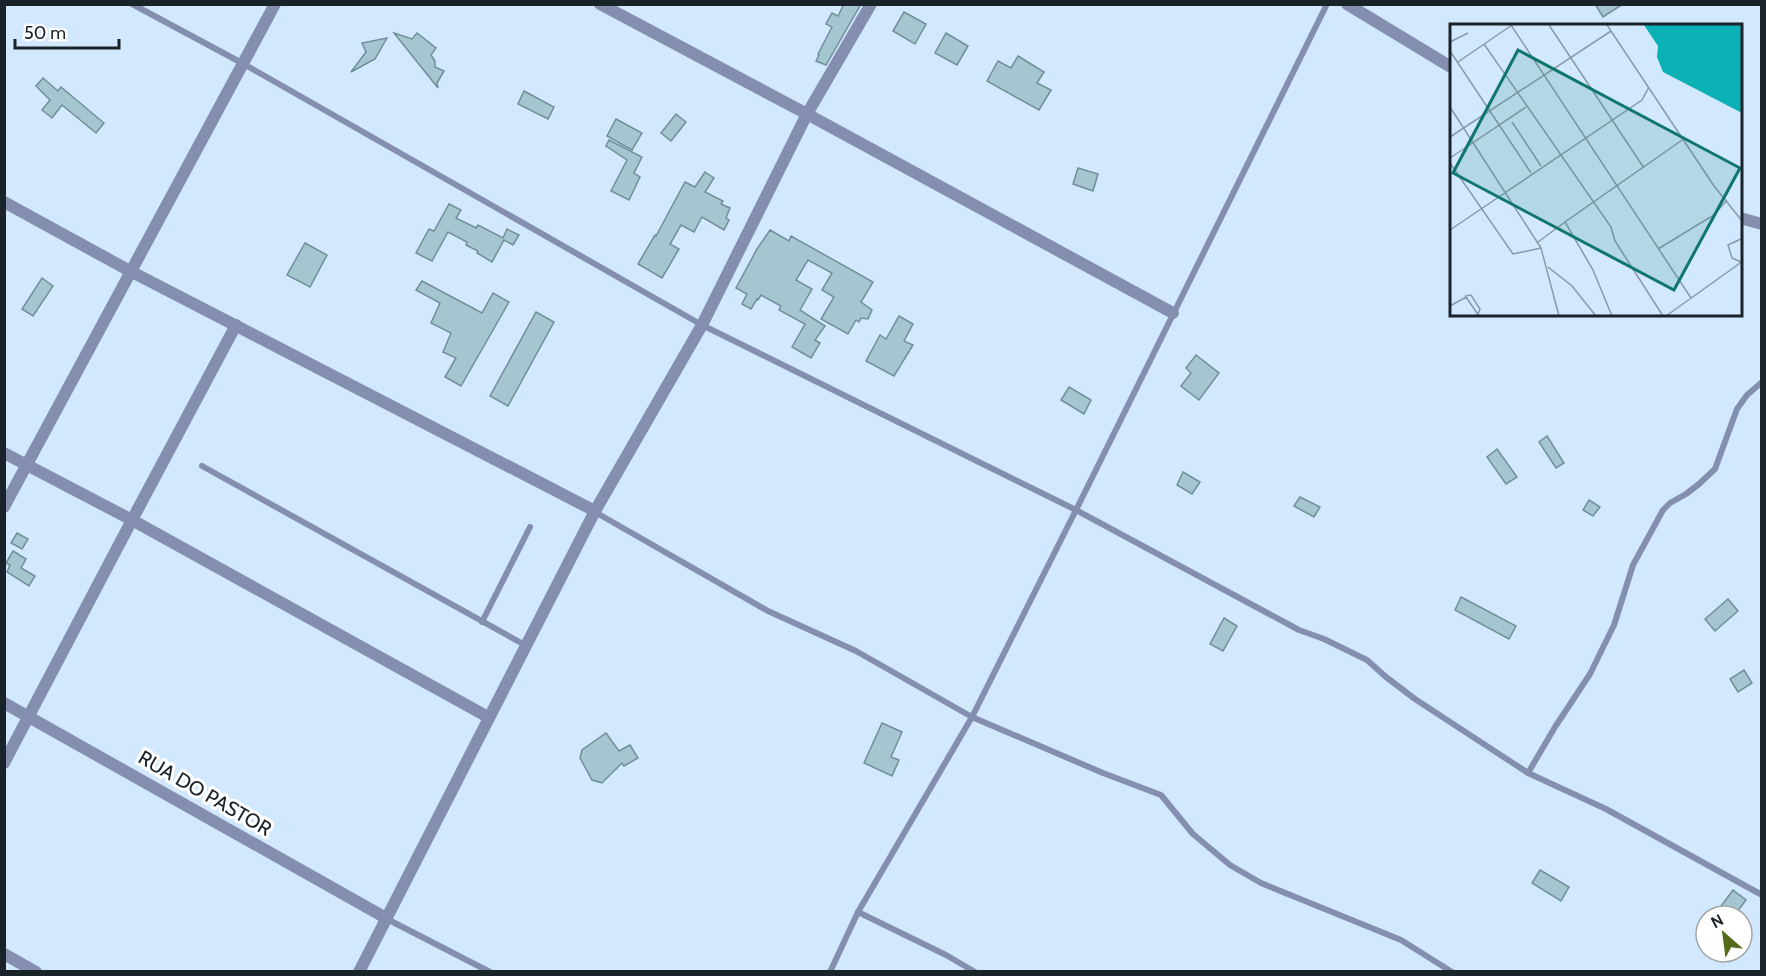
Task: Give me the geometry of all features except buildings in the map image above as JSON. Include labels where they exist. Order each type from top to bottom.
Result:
[{"type":"street","points":[[4,507],[275,4]]},
{"type":"street","points":[[600,4],[1173,313]]},
{"type":"street","points":[[359,972],[594,511],[702,325],[807,114],[871,4]]},
{"type":"street","points":[[1347,4],[1450,66]]},
{"type":"street","points":[[4,202],[130,271],[594,511]]},
{"type":"street","points":[[1742,219],[1761,224]]},
{"type":"street","points":[[4,763],[236,325]]},
{"type":"street","points":[[4,453],[132,519],[488,717]]},
{"type":"street","name":"RUA DO PASTOR","points":[[4,702],[386,918]]},
{"type":"street","points":[[4,954],[36,972]]},
{"type":"lane","points":[[132,4],[242,63],[702,325],[1076,510],[1299,630],[1358,655],[1415,699],[1528,773],[1606,809],[1761,895]]},
{"type":"lane","points":[[830,972],[858,912],[972,717],[1327,4]]},
{"type":"lane","points":[[1528,773],[1590,674],[1614,625],[1633,565],[1663,510],[1699,484],[1715,469],[1737,409],[1747,395],[1761,382]]},
{"type":"lane","points":[[202,466],[525,645]]},
{"type":"lane","points":[[594,511],[768,611],[856,651],[972,717],[1161,795],[1193,834],[1230,865],[1262,883],[1401,940],[1452,972]]},
{"type":"lane","points":[[482,622],[530,527]]},
{"type":"lane","points":[[858,912],[946,955],[975,972]]},
{"type":"lane","points":[[386,918],[490,972]]}]
